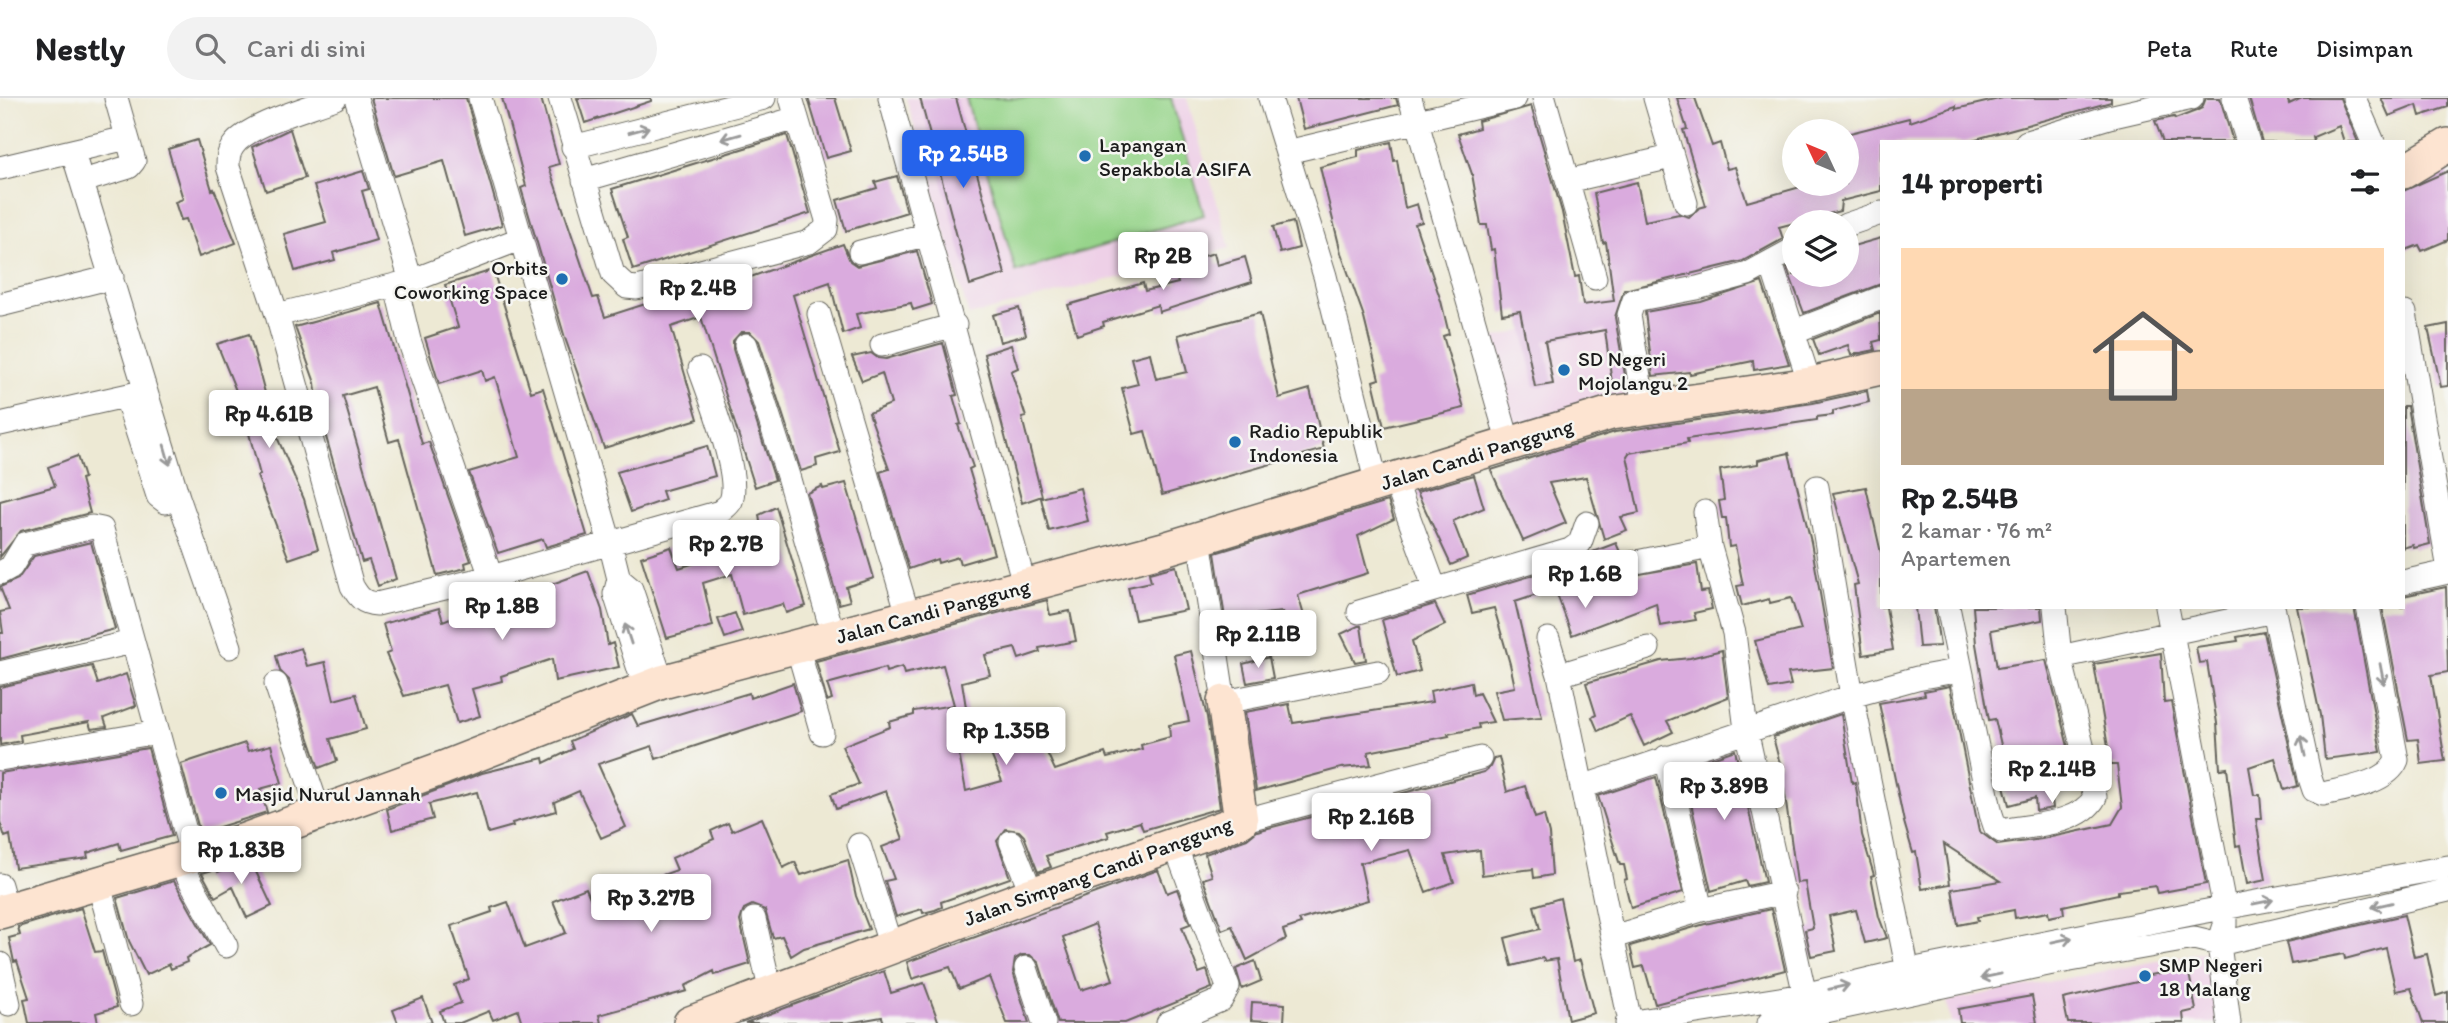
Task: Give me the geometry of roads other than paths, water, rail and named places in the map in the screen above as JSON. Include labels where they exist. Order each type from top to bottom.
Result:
[{"type":"main road","points":[[2405,171],[2448,145]]},
{"type":"main road","name":"Jalan Candi Panggung","points":[[2,902],[99,885],[185,858],[503,746],[654,685],[1199,539],[1611,413],[1811,384],[1880,368]]},
{"type":"main road","name":"Jalan Simpang Candi Panggung","points":[[690,1023],[1032,894],[1241,821],[1224,702]]},
{"type":"street","points":[[83,181],[133,164],[116,98]]},
{"type":"street","points":[[335,98],[248,134],[234,144],[228,155],[228,167],[277,315],[352,586],[358,597],[366,603],[377,604],[491,577],[720,512],[731,502],[733,486],[728,454],[700,369]]},
{"type":"street","points":[[356,98],[404,284],[409,340],[491,577]]},
{"type":"street","points":[[480,98],[610,543],[619,579],[615,594],[654,685]]},
{"type":"street","points":[[560,98],[573,147],[583,180],[613,274],[627,287],[637,288],[809,242],[826,229],[827,220],[794,108],[583,180]]},
{"type":"street","points":[[573,147],[764,98]]},
{"type":"street","points":[[890,98],[1025,587]]},
{"type":"street","points":[[1270,98],[1386,483],[1435,589]]},
{"type":"street","points":[[1410,98],[1509,444]]},
{"type":"street","points":[[1287,152],[1515,98]]},
{"type":"street","points":[[1544,98],[1595,278]]},
{"type":"street","points":[[1655,98],[1686,203]]},
{"type":"street","points":[[2034,140],[2109,117],[2192,98]]},
{"type":"street","points":[[2234,98],[2247,140]]},
{"type":"street","points":[[2354,98],[2372,140]]},
{"type":"street","points":[[0,168],[74,153],[127,138]]},
{"type":"street","points":[[74,153],[178,497],[230,647]]},
{"type":"street","points":[[1568,181],[1671,157]]},
{"type":"street","points":[[1859,221],[1880,213]]},
{"type":"street","points":[[860,252],[928,234]]},
{"type":"street","points":[[277,315],[404,284],[520,239]]},
{"type":"street","points":[[1644,407],[1629,315],[1634,300],[1697,289],[1748,274],[1782,256]]},
{"type":"street","points":[[1771,263],[1811,384]]},
{"type":"street","points":[[0,305],[112,277]]},
{"type":"street","points":[[1795,331],[1880,299]]},
{"type":"street","points":[[819,314],[909,618]]},
{"type":"street","points":[[2405,319],[2448,564]]},
{"type":"street","points":[[882,345],[955,326]]},
{"type":"street","points":[[746,345],[788,476],[834,638]]},
{"type":"street","points":[[0,424],[148,391]]},
{"type":"street","points":[[126,397],[158,496],[166,502],[178,497]]},
{"type":"street","points":[[1817,487],[1852,696],[1910,982]]},
{"type":"street","points":[[1705,512],[1710,547],[1734,633],[1746,730],[1807,1005]]},
{"type":"street","points":[[1359,612],[1570,550],[1580,543],[1587,523]]},
{"type":"street","points":[[0,573],[10,567],[25,544],[97,527],[105,534],[158,733],[185,858],[226,946]]},
{"type":"street","name":"Jalan Simpang Candi Panggung","points":[[1199,539],[1224,702]]},
{"type":"street","points":[[1627,564],[1710,547]]},
{"type":"street","points":[[2405,582],[2448,572]]},
{"type":"street","points":[[1948,609],[1991,814],[1995,826],[2001,831],[2075,815],[2091,804],[2095,797],[2060,657],[2055,609]]},
{"type":"street","points":[[2167,609],[2225,910],[2219,944],[2229,1023]]},
{"type":"street","points":[[2060,657],[2172,634],[2273,609],[2310,778],[2314,790],[2323,794],[2382,777],[2392,770],[2397,760],[2368,609]]},
{"type":"street","points":[[1548,639],[1559,675],[1629,1023],[1758,1013],[1807,1005],[2196,913],[2225,910],[2448,867]]},
{"type":"street","points":[[0,673],[132,642]]},
{"type":"street","points":[[797,646],[822,733]]},
{"type":"street","points":[[1559,675],[1648,648]]},
{"type":"street","points":[[1582,787],[1852,696],[1917,678],[1961,670]]},
{"type":"street","points":[[1224,702],[1378,672]]},
{"type":"street","points":[[276,684],[320,812]]},
{"type":"street","points":[[0,759],[158,733]]},
{"type":"street","points":[[1666,757],[1701,910]]},
{"type":"street","points":[[1241,821],[1479,758]]},
{"type":"street","points":[[1011,842],[1032,894]]},
{"type":"street","points":[[859,845],[891,947]]},
{"type":"street","points":[[1168,1023],[1221,1000],[1228,987],[1175,845]]},
{"type":"street","points":[[99,885],[131,1004]]},
{"type":"street","points":[[1769,1023],[1807,1005],[1847,1016],[1910,982],[2194,937],[2219,944],[2448,890]]},
{"type":"street","points":[[1613,937],[1701,910],[1784,892]]},
{"type":"street","points":[[754,919],[771,993]]},
{"type":"street","points":[[0,964],[9,1004]]},
{"type":"street","points":[[1026,968],[1044,1023]]},
{"type":"place","name":"Lapangan Sepakbola ASIFA","points":[[1085,156]]},
{"type":"place","name":"Orbits Coworking Space","points":[[562,279]]},
{"type":"place","name":"SD Negeri Mojolangu 2","points":[[1564,370]]},
{"type":"place","name":"Radio Republik Indonesia","points":[[1235,442]]},
{"type":"place","name":"Masjid Nurul Jannah","points":[[221,793]]},
{"type":"place","name":"SMP Negeri 18 Malang","points":[[2145,976]]}]
